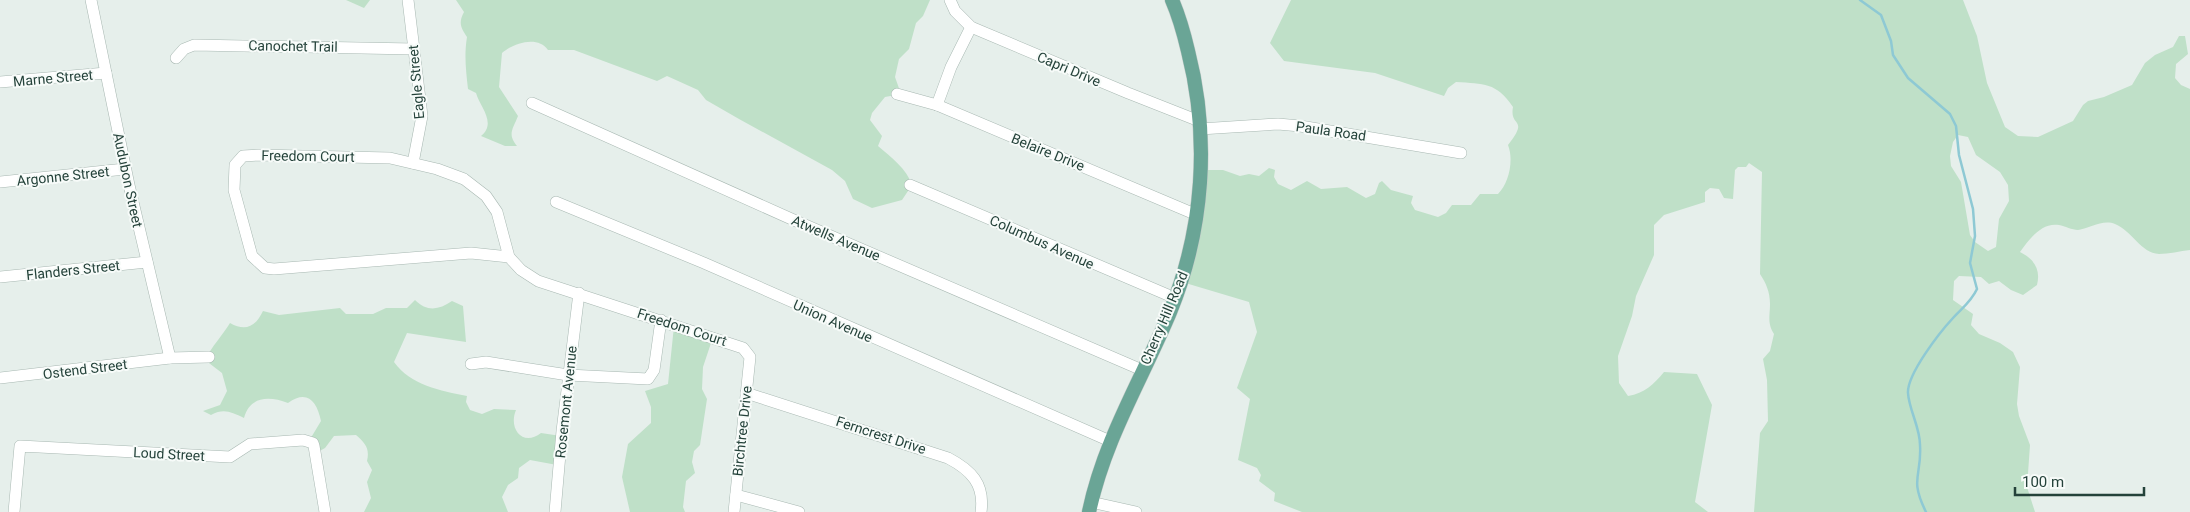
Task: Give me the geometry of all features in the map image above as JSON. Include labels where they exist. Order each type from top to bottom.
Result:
[{"type":"main road","name":"Cherry Hill Road","points":[[1090,507],[1110,441],[1175,298],[1190,251],[1197,215],[1200,196],[1200,125],[1194,74],[1183,30],[1172,0]]},
{"type":"street","name":"Audubon Street","points":[[91,0],[126,169],[170,358]]},
{"type":"street","name":"Eagle Street","points":[[408,0],[422,116],[413,163]]},
{"type":"street","name":"Capri Drive","points":[[950,0],[955,10],[971,26],[1200,125]]},
{"type":"street","points":[[937,105],[951,67],[971,26]]},
{"type":"street","name":"Canochet Trail","points":[[176,58],[184,49],[194,46],[414,49]]},
{"type":"street","name":"Marne Street","points":[[0,82],[106,73]]},
{"type":"street","name":"Belaire Drive","points":[[897,94],[937,105],[1197,215]]},
{"type":"street","name":"Atwells Avenue","points":[[532,103],[796,221],[1142,370]]},
{"type":"street","name":"Paula Road","points":[[1200,125],[1278,124],[1300,126],[1461,153]]},
{"type":"street","name":"Freedom Court","points":[[509,257],[462,253],[274,269],[265,268],[252,256],[234,190],[235,165],[243,156],[375,157],[413,163],[464,179],[486,196],[501,221],[509,257],[522,270],[538,281],[661,320],[747,351]]},
{"type":"street","name":"Argonne Street","points":[[0,182],[126,169]]},
{"type":"street","name":"Columbus Avenue","points":[[910,185],[1175,298]]},
{"type":"street","name":"Union Avenue","points":[[556,202],[686,256],[1110,441]]},
{"type":"street","name":"Flanders Street","points":[[0,277],[147,262]]},
{"type":"street","name":"Rosemont Avenue","points":[[555,512],[568,375],[579,293]]},
{"type":"street","points":[[471,364],[486,362],[568,375],[648,379],[654,370],[661,320]]},
{"type":"street","name":"Birchtree Drive","points":[[734,512],[750,357],[747,351]]},
{"type":"street","name":"Ostend Street","points":[[0,378],[170,358],[209,357]]},
{"type":"street","name":"Ferncrest Drive","points":[[746,393],[948,458],[963,466],[975,477],[981,492],[981,512]]},
{"type":"street","name":"Loud Street","points":[[14,512],[20,446],[230,457],[250,444],[303,440],[313,443],[325,512]]},
{"type":"street","points":[[736,495],[799,512]]},
{"type":"street","points":[[1090,507],[1136,512]]},
{"type":"green space","points":[[346,0],[370,0],[364,8]]},
{"type":"green space","points":[[456,0],[930,0],[923,16],[916,23],[909,49],[899,59],[895,77],[901,94],[885,97],[872,113],[870,120],[882,136],[878,146],[902,169],[912,185],[902,200],[872,208],[853,199],[845,181],[832,170],[706,100],[698,90],[667,76],[657,81],[574,50],[548,50],[544,45],[532,42],[512,46],[502,53],[499,87],[518,116],[512,135],[517,146],[505,146],[481,136],[486,131],[488,120],[476,93],[468,89],[465,57],[467,37],[461,22],[464,12]]},
{"type":"green space","points":[[1291,0],[1963,0],[1977,36],[1987,83],[2005,127],[2018,136],[2038,137],[2073,121],[2083,105],[2088,101],[2104,97],[2132,85],[2145,63],[2155,55],[2173,47],[2179,36],[2185,36],[2188,54],[2176,64],[2175,78],[2181,85],[2190,89],[2190,250],[2163,254],[2153,253],[2142,246],[2121,227],[2110,223],[2101,223],[2078,230],[2053,225],[2047,226],[2036,233],[2020,252],[2033,261],[2038,274],[2037,285],[2023,295],[2011,290],[1999,281],[1989,284],[1981,277],[1959,276],[1954,281],[1953,300],[1973,314],[1971,325],[1979,334],[2000,343],[2013,352],[2020,367],[2017,404],[2019,416],[2030,445],[2027,487],[2035,512],[1754,512],[1760,433],[1768,421],[1767,380],[1763,359],[1770,351],[1774,334],[1770,323],[1768,292],[1760,274],[1762,172],[1749,163],[1746,167],[1738,167],[1735,170],[1733,199],[1724,198],[1719,189],[1710,188],[1705,192],[1705,202],[1664,215],[1654,225],[1654,255],[1636,296],[1632,316],[1618,356],[1619,383],[1628,396],[1648,388],[1664,372],[1697,374],[1712,405],[1695,502],[1708,512],[1302,512],[1274,501],[1275,493],[1259,481],[1261,475],[1257,468],[1238,460],[1250,399],[1237,388],[1257,332],[1249,302],[1182,282],[1206,170],[1223,170],[1240,176],[1249,174],[1259,176],[1269,168],[1275,170],[1274,177],[1278,184],[1291,190],[1307,181],[1321,189],[1347,187],[1366,198],[1375,194],[1379,183],[1382,181],[1391,190],[1413,196],[1411,203],[1415,210],[1438,217],[1446,213],[1452,205],[1471,205],[1480,194],[1498,194],[1508,178],[1511,157],[1508,145],[1518,130],[1518,126],[1514,118],[1513,107],[1501,93],[1489,86],[1456,82],[1448,88],[1444,96],[1375,73],[1284,61],[1270,43]],"holes":[[[1958,135],[1968,137],[1976,155],[2000,172],[2008,185],[2009,201],[1999,219],[1996,247],[1988,251],[1975,242],[1970,235],[1961,182],[1951,166],[1950,156],[1953,142]]]},
{"type":"green space","points":[[415,300],[429,308],[438,308],[452,301],[463,306],[466,342],[407,333],[394,362],[401,370],[417,382],[427,386],[467,396],[466,402],[470,410],[482,414],[494,409],[516,410],[514,424],[519,434],[523,437],[534,437],[541,433],[561,436],[557,465],[530,460],[519,468],[518,478],[508,485],[502,497],[508,512],[364,512],[371,498],[367,482],[372,470],[367,461],[368,453],[366,446],[356,435],[334,436],[325,448],[316,453],[309,441],[321,421],[314,403],[306,397],[295,399],[288,403],[274,399],[261,400],[251,405],[244,418],[228,412],[211,415],[203,411],[220,405],[227,391],[222,373],[205,360],[230,323],[241,327],[250,326],[254,324],[263,311],[279,315],[340,308],[346,314],[373,314],[386,308],[407,308]]},
{"type":"green space","points":[[674,326],[713,337],[703,367],[702,389],[707,399],[700,445],[694,451],[692,462],[695,473],[686,481],[683,507],[685,512],[630,512],[622,477],[628,444],[651,423],[651,407],[645,391],[668,384]]},
{"type":"waterway","points":[[1860,0],[1881,15],[1891,41],[1893,55],[1908,78],[1950,114],[1956,126],[1959,155],[1973,209],[1975,236],[1970,263],[1977,289],[1975,294],[1947,324],[1933,343],[1918,365],[1909,385],[1910,406],[1920,438],[1917,478],[1918,492],[1926,512]]}]
